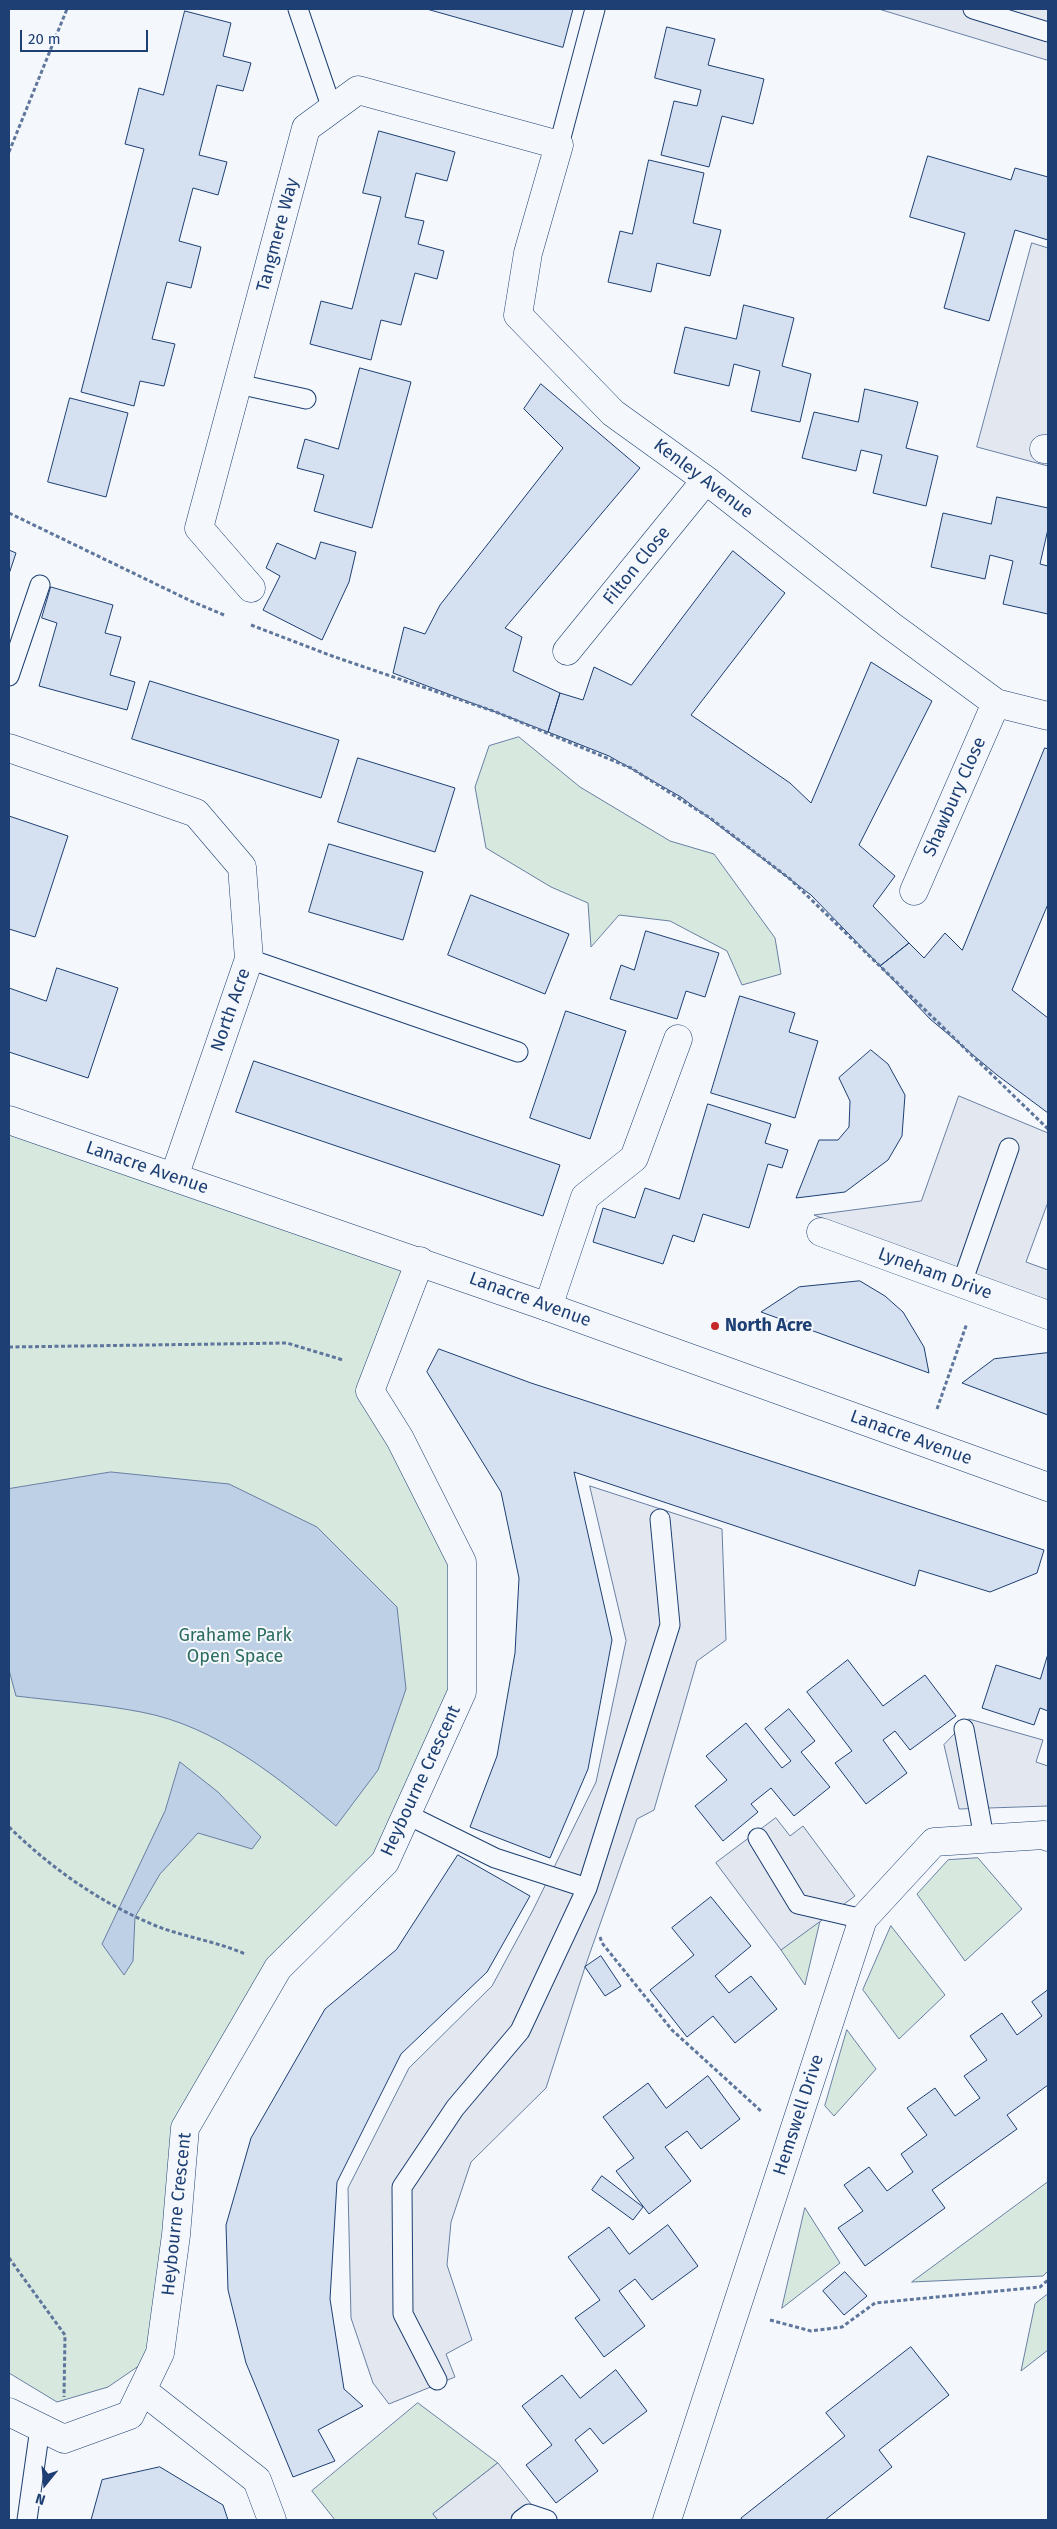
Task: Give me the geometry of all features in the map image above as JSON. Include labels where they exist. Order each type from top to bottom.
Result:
[{"type":"street","name":"Tangmere Way","points":[[251,588],[199,528],[306,128],[358,90],[559,145]]},
{"type":"street","name":"Kenley Avenue","points":[[559,145],[528,253],[518,315],[613,413],[706,480],[890,625],[996,704],[1048,716]]},
{"type":"street","name":"Filton Close","points":[[567,651],[706,480]]},
{"type":"street","name":"Shawbury Close","points":[[914,891],[996,704]]},
{"type":"street","name":"North Acre","points":[[9,748],[196,813],[242,867],[249,959],[174,1177]]},
{"type":"street","points":[[548,1307],[585,1197],[634,1158],[678,1039]]},
{"type":"street","name":"Lanacre Avenue","points":[[9,1120],[548,1307],[1048,1487]]},
{"type":"street","name":"Lyneham Drive","points":[[821,1232],[1048,1315]]},
{"type":"street","name":"Heybourne Crescent","points":[[52,2434],[130,2415],[160,2353],[176,2235],[184,2128],[278,1968],[385,1862],[462,1692],[462,1562],[400,1439],[370,1391],[420,1262]]},
{"type":"street","name":"Hemswell Drive","points":[[668,2520],[863,1919],[934,1842],[1044,1835],[1048,1837]]},
{"type":"street","points":[[142,2390],[257,2480],[272,2520]]},
{"type":"street","points":[[9,2412],[52,2434]]},
{"type":"lane","points":[[298,9],[332,109]]},
{"type":"lane","points":[[559,145],[595,9]]},
{"type":"lane","points":[[973,9],[1048,32]]},
{"type":"lane","points":[[238,384],[306,400]]},
{"type":"lane","points":[[9,676],[40,584]]},
{"type":"lane","points":[[249,959],[518,1052]]},
{"type":"lane","points":[[970,1287],[1009,1148]]},
{"type":"lane","points":[[437,2380],[403,2314],[402,2187],[455,2108],[520,2031],[588,1888],[670,1625],[660,1519]]},
{"type":"lane","points":[[964,1729],[984,1838]]},
{"type":"lane","points":[[406,1814],[495,1858],[588,1888]]},
{"type":"lane","points":[[758,1838],[798,1904],[863,1919]]},
{"type":"lane","points":[[27,2520],[52,2434]]},
{"type":"lane","points":[[521,2520],[529,2514],[547,2520]]},
{"type":"path","points":[[9,152],[67,9]]},
{"type":"path","points":[[9,514],[193,602],[230,617]]},
{"type":"path","points":[[248,624],[332,656],[496,712],[631,768],[710,818],[790,879],[1048,1129]]},
{"type":"path","points":[[925,1443],[970,1287]]},
{"type":"path","points":[[9,1347],[287,1343],[377,1370]]},
{"type":"path","points":[[9,1827],[35,1853],[87,1891],[155,1925],[222,1944]]},
{"type":"path","points":[[588,1888],[602,1944],[672,2030],[792,2138]]},
{"type":"path","points":[[9,2258],[64,2335],[52,2434]]},
{"type":"path","points":[[736,2311],[811,2330],[819,2330],[842,2327],[875,2303],[1040,2286],[1048,2280]]},
{"type":"green space","points":[[519,737],[580,787],[670,841],[714,854],[775,938],[781,974],[742,985],[727,951],[670,921],[619,915],[591,947],[588,903],[551,887],[486,848],[475,787],[489,746]]},
{"type":"green space","name":"Grahame Park Open Space","points":[[9,1120],[415,1262],[377,1370],[457,1555],[465,1693],[385,1860],[280,1967],[181,2130],[162,2350],[108,2387],[57,2402],[9,2373]]},
{"type":"green space","points":[[978,1858],[1022,1909],[965,1961],[917,1894],[948,1860]]},
{"type":"green space","points":[[820,1921],[805,1985],[781,1950]]},
{"type":"green space","points":[[891,1926],[945,1995],[899,2039],[863,1990]]},
{"type":"green space","points":[[847,2030],[876,2069],[834,2116],[825,2106]]},
{"type":"green space","points":[[1048,2182],[1048,2271],[1043,2276],[912,2282]]},
{"type":"green space","points":[[805,2208],[840,2263],[782,2308]]},
{"type":"green space","points":[[1048,2294],[1048,2350],[1021,2371],[1035,2304]]},
{"type":"green space","points":[[418,2403],[498,2463],[433,2514],[438,2520],[335,2520],[312,2491]]},
{"type":"shaded area","points":[[879,9],[1048,9],[1048,60]]},
{"type":"shaded area","points":[[1032,243],[1048,248],[1048,466],[977,447]]},
{"type":"shaded area","points":[[959,1096],[1048,1133],[1048,1202],[1026,1262],[1048,1270],[1048,1306],[814,1215],[921,1201]]},
{"type":"shaded area","points":[[590,1486],[722,1529],[726,1640],[697,1661],[654,1810],[637,1819],[585,1967],[546,2088],[471,2162],[451,2222],[447,2265],[472,2340],[446,2354],[455,2377],[389,2404],[373,2383],[351,2318],[348,2188],[409,2068],[492,1986],[533,1910],[596,1782],[626,1641]]},
{"type":"shaded area","points":[[969,1719],[1043,1740],[1036,1762],[1048,1766],[1048,1806],[959,1809],[944,1745]]},
{"type":"shaded area","points":[[776,1818],[790,1836],[803,1826],[855,1896],[781,1950],[716,1863]]},
{"type":"shaded area","points":[[498,2463],[544,2520],[438,2520],[433,2514]]},
{"type":"water","points":[[111,1472],[229,1484],[317,1527],[397,1607],[406,1689],[378,1770],[336,1826],[292,1790],[245,1756],[195,1729],[169,1719],[141,1712],[16,1696],[9,1670],[9,1489]]},
{"type":"water","points":[[180,1762],[218,1792],[261,1837],[252,1849],[198,1833],[160,1874],[135,1917],[133,1961],[124,1975],[102,1944],[165,1811]]},
{"type":"building","points":[[427,9],[573,9],[563,47]]},
{"type":"building","points":[[185,11],[231,23],[223,56],[251,63],[243,91],[217,85],[199,155],[227,162],[218,195],[193,188],[179,241],[201,247],[191,288],[167,282],[152,339],[175,344],[164,386],[140,381],[134,406],[81,392],[144,149],[125,144],[139,88],[163,95]]},
{"type":"building","points":[[667,27],[715,39],[708,65],[764,79],[753,124],[722,116],[709,167],[661,155],[674,101],[697,106],[701,90],[655,78]]},
{"type":"building","points":[[379,131],[455,152],[447,181],[416,173],[405,217],[424,221],[418,244],[444,251],[437,279],[415,273],[401,325],[381,320],[371,360],[310,344],[321,301],[352,309],[381,197],[363,193]]},
{"type":"building","points":[[928,156],[1011,180],[1015,168],[1048,177],[1048,240],[1015,230],[989,321],[944,308],[965,233],[910,217]]},
{"type":"building","points":[[649,160],[704,173],[693,223],[721,230],[710,276],[657,263],[651,292],[608,282],[620,231],[632,234]]},
{"type":"building","points":[[744,305],[794,318],[782,366],[811,374],[800,422],[751,411],[760,371],[734,364],[729,386],[674,373],[685,327],[736,339]]},
{"type":"building","points":[[360,368],[411,382],[372,528],[314,511],[324,475],[297,468],[305,439],[338,449]]},
{"type":"building","points":[[541,384],[640,468],[505,628],[522,637],[513,671],[560,693],[548,732],[393,673],[404,627],[425,634],[440,605],[563,448],[524,409]]},
{"type":"building","points":[[865,389],[918,402],[906,448],[938,456],[926,506],[873,493],[882,455],[861,450],[856,471],[802,458],[814,412],[858,422]]},
{"type":"building","points":[[70,398],[128,413],[106,497],[48,482]]},
{"type":"building","points":[[997,497],[1048,508],[1048,529],[1040,564],[1048,566],[1048,614],[1003,604],[1013,561],[990,555],[985,579],[931,567],[943,513],[991,524]]},
{"type":"building","points":[[321,542],[356,552],[349,582],[322,640],[263,610],[280,576],[266,568],[277,543],[315,559]]},
{"type":"building","points":[[9,550],[16,553],[9,574]]},
{"type":"building","points":[[733,551],[785,593],[691,715],[790,783],[811,803],[871,662],[932,701],[859,845],[895,876],[873,906],[909,943],[880,966],[811,895],[681,797],[609,756],[548,732],[560,693],[583,700],[594,667],[631,685]]},
{"type":"building","points":[[51,587],[113,605],[105,633],[121,637],[110,675],[135,682],[127,710],[39,686],[57,623],[42,618]]},
{"type":"building","points":[[150,681],[339,740],[321,798],[132,739]]},
{"type":"building","points":[[1045,748],[1048,749],[1048,904],[1012,990],[1048,1018],[1048,1113],[997,1075],[930,1019],[880,966],[909,943],[924,958],[945,933],[962,950]]},
{"type":"building","points":[[358,758],[455,788],[435,852],[338,822]]},
{"type":"building","points":[[9,816],[68,836],[35,937],[9,929]]},
{"type":"building","points":[[329,844],[423,872],[403,940],[309,912]]},
{"type":"building","points":[[471,895],[569,934],[545,994],[448,955]]},
{"type":"building","points":[[646,931],[719,953],[705,997],[686,991],[677,1019],[610,999],[621,965],[634,970]]},
{"type":"building","points":[[57,968],[118,988],[88,1078],[9,1052],[9,988],[46,1001]]},
{"type":"building","points":[[740,996],[795,1013],[789,1032],[818,1041],[795,1118],[711,1093]]},
{"type":"building","points":[[566,1011],[626,1031],[590,1139],[530,1118]]},
{"type":"building","points":[[871,1050],[888,1064],[905,1095],[902,1136],[888,1160],[845,1192],[796,1198],[819,1140],[838,1140],[849,1127],[850,1101],[839,1078]]},
{"type":"building","points":[[254,1061],[560,1165],[543,1216],[236,1112]]},
{"type":"building","points":[[708,1104],[771,1124],[765,1143],[788,1150],[782,1168],[768,1164],[749,1228],[703,1214],[694,1242],[673,1235],[663,1264],[593,1242],[603,1208],[635,1218],[645,1188],[679,1199]]},
{"type":"building","points":[[860,1281],[885,1296],[903,1312],[924,1347],[929,1373],[761,1312],[799,1287]]},
{"type":"building","points":[[439,1349],[531,1383],[1044,1550],[1037,1573],[990,1592],[919,1570],[915,1586],[574,1472],[612,1640],[588,1769],[550,1858],[470,1827],[497,1756],[515,1653],[519,1578],[501,1492],[427,1372]]},
{"type":"building","points":[[1048,1353],[1048,1415],[962,1383],[994,1359]]},
{"type":"building","points":[[1048,1654],[1048,1711],[1040,1708],[1034,1725],[982,1708],[996,1665],[1040,1679]]},
{"type":"building","points":[[848,1660],[883,1706],[925,1675],[956,1716],[910,1750],[895,1731],[883,1740],[907,1773],[866,1804],[835,1763],[852,1751],[807,1692]]},
{"type":"building","points":[[789,1709],[815,1741],[801,1752],[830,1787],[794,1816],[771,1788],[751,1804],[758,1812],[723,1841],[695,1806],[727,1780],[706,1756],[746,1723],[782,1768],[791,1761],[765,1729]]},
{"type":"building","points":[[458,1855],[530,1896],[487,1972],[401,2054],[337,2182],[330,2299],[344,2389],[363,2406],[318,2430],[335,2461],[293,2477],[246,2363],[228,2290],[226,2225],[251,2138],[325,2009],[396,1950]]},
{"type":"building","points":[[711,1897],[751,1946],[715,1976],[729,1993],[751,1976],[777,2009],[735,2043],[713,2016],[687,2037],[650,1990],[694,1955],[672,1928]]},
{"type":"building","points":[[601,1956],[621,1986],[605,1996],[585,1967]]},
{"type":"building","points":[[1048,1990],[1048,2085],[1007,2115],[1017,2129],[932,2190],[945,2208],[865,2266],[838,2228],[863,2211],[844,2185],[869,2167],[887,2191],[913,2172],[901,2154],[927,2135],[907,2108],[935,2088],[955,2116],[980,2098],[964,2076],[987,2060],[970,2036],[1002,2013],[1017,2035],[1042,2016],[1032,2002]]},
{"type":"building","points":[[708,2076],[740,2119],[701,2149],[687,2131],[665,2147],[691,2181],[649,2214],[616,2171],[634,2158],[603,2117],[648,2083],[666,2108]]},
{"type":"building","points":[[602,2176],[643,2207],[633,2220],[592,2190]]},
{"type":"building","points":[[668,2225],[698,2266],[652,2300],[635,2279],[619,2291],[645,2326],[604,2357],[575,2318],[600,2300],[568,2257],[609,2227],[629,2254]]},
{"type":"building","points":[[845,2272],[867,2296],[844,2315],[823,2291]]},
{"type":"building","points":[[911,2347],[949,2395],[879,2450],[892,2467],[825,2520],[742,2520],[741,2518],[845,2436],[826,2413]]},
{"type":"building","points":[[616,2370],[647,2411],[603,2444],[590,2428],[575,2440],[598,2471],[556,2503],[526,2465],[552,2445],[522,2406],[562,2375],[580,2398]]},
{"type":"building","points":[[160,2467],[223,2505],[228,2520],[91,2520],[102,2480]]},
{"type":"place","name":"North Acre","points":[[715,1326]]}]
